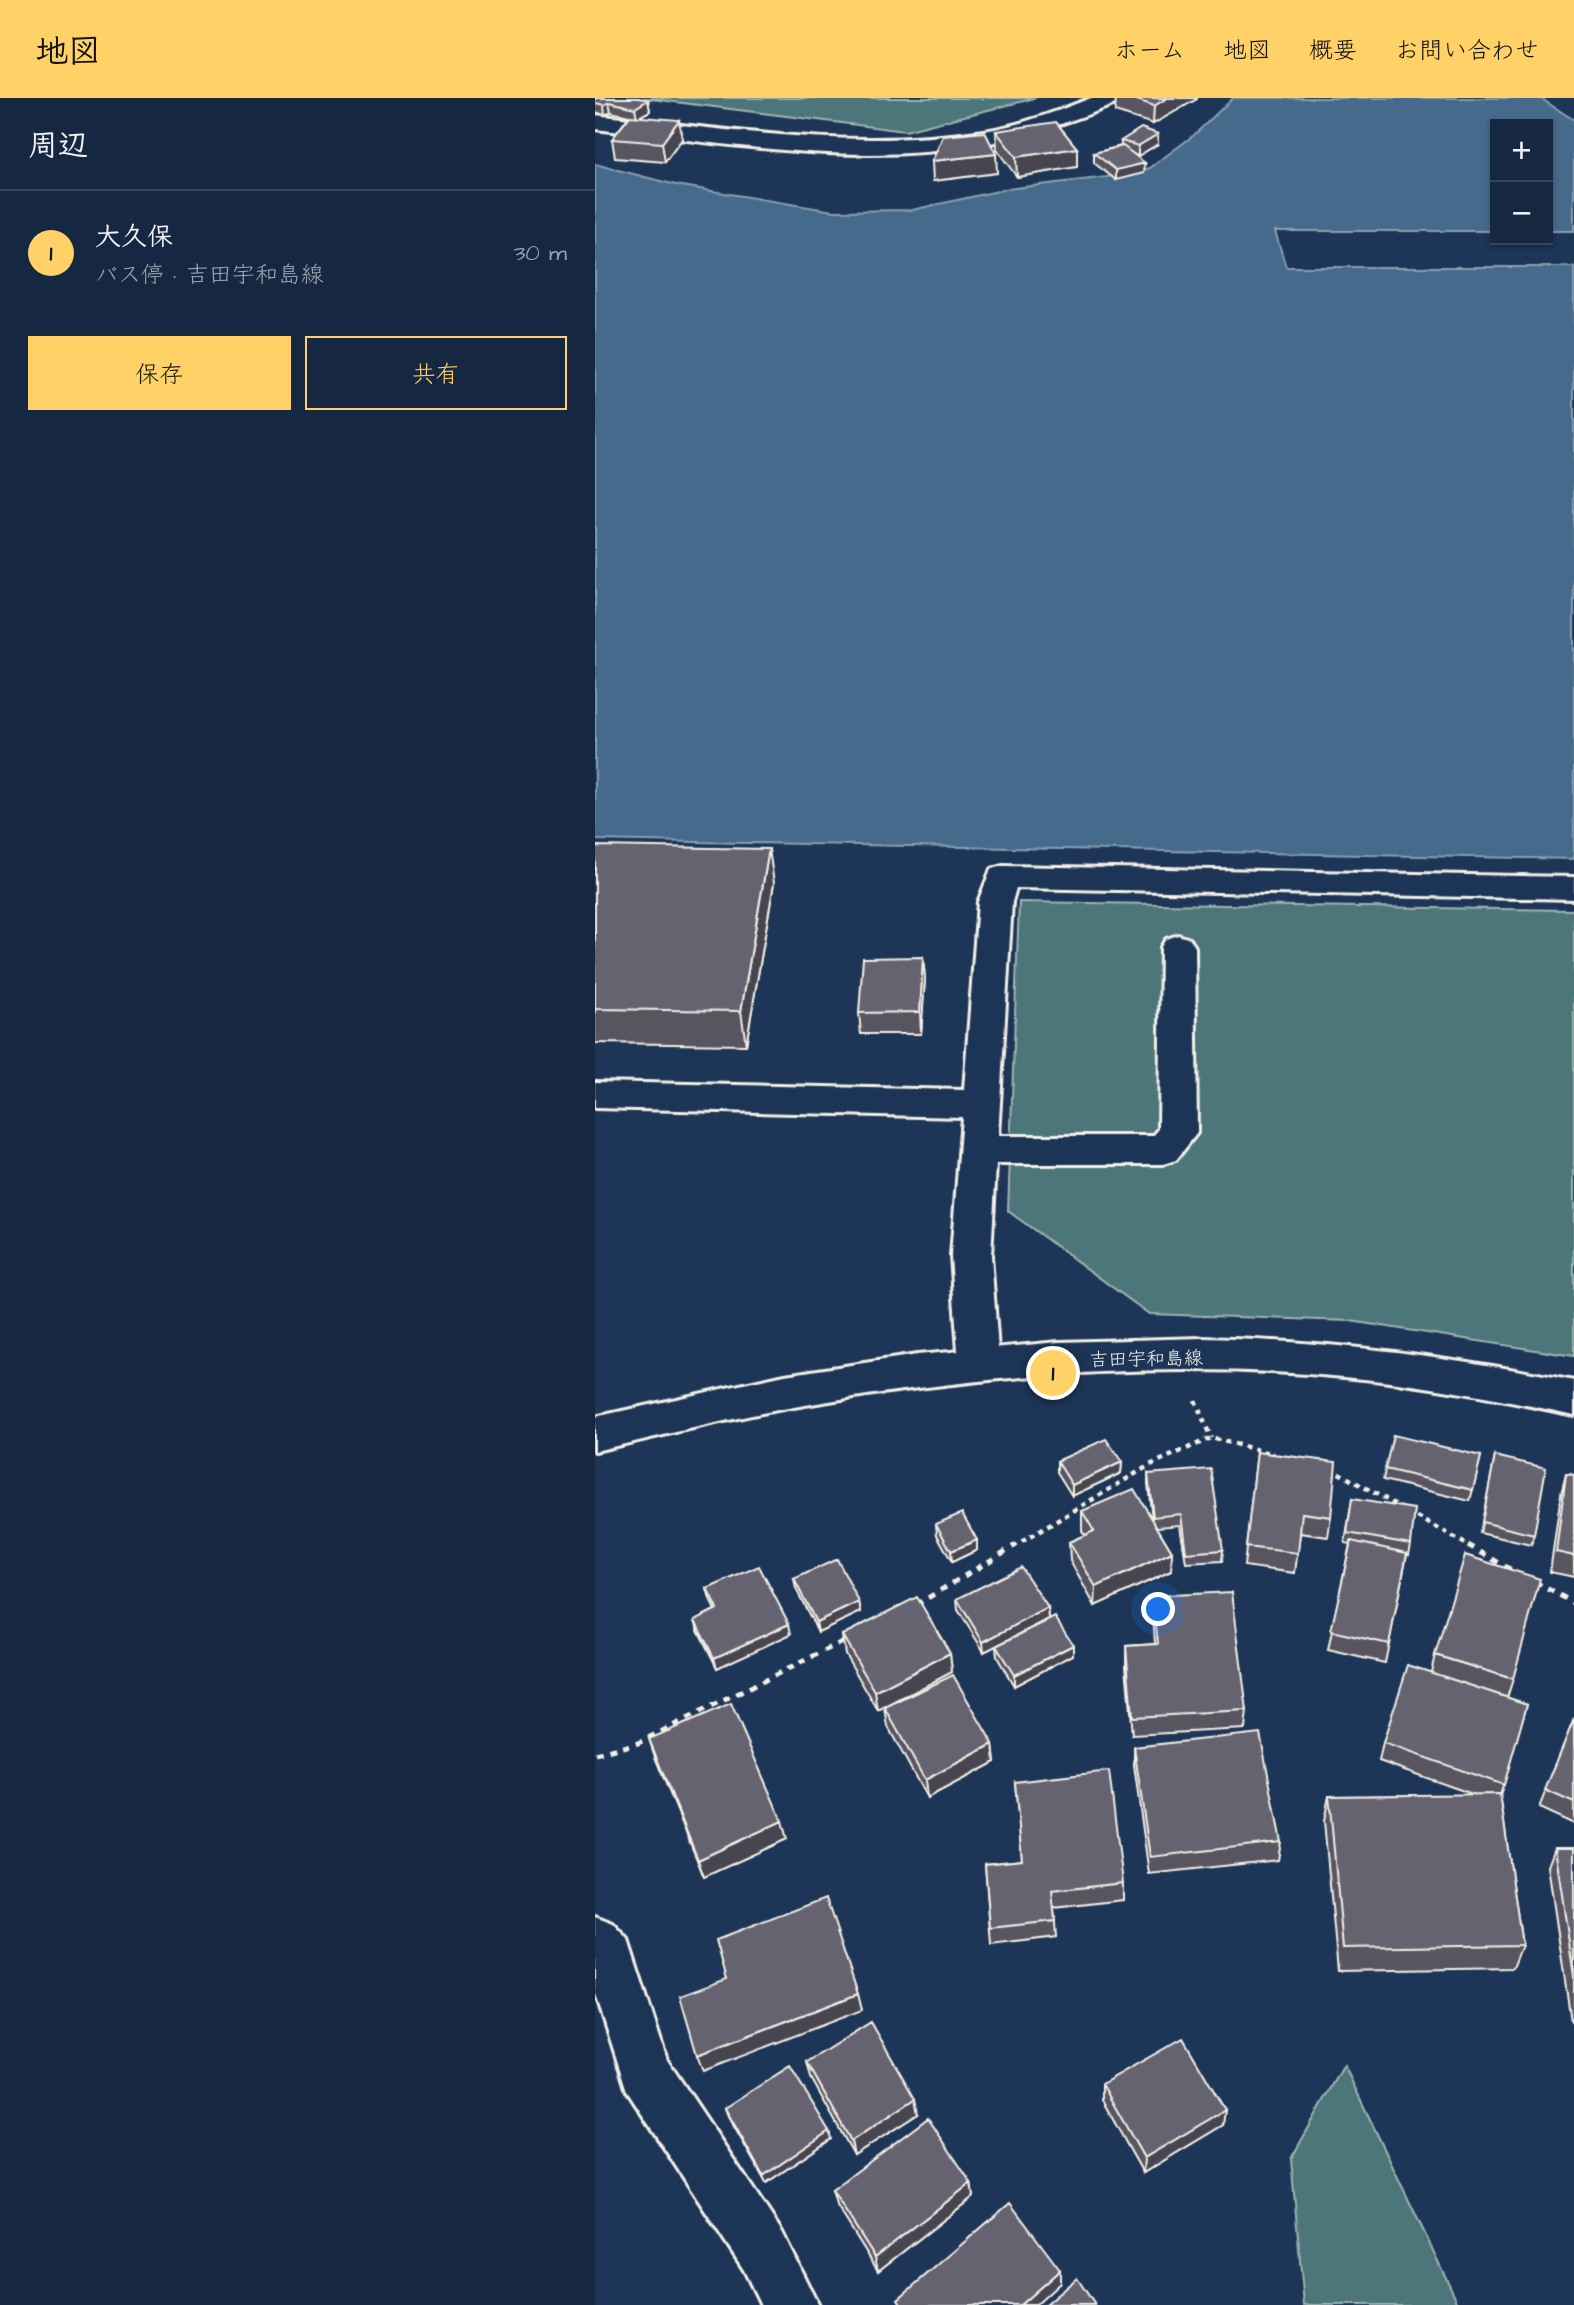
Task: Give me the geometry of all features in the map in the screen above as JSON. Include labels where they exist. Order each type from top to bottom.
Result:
[{"type":"street","points":[[595,122],[775,140],[905,147],[999,137],[1078,114],[1110,98]]},
{"type":"street","points":[[979,1364],[971,1256],[995,902],[1003,877],[1574,888]]},
{"type":"street","points":[[978,1150],[1163,1150],[1178,1133],[1178,947]]},
{"type":"street","points":[[595,1095],[982,1104]]},
{"type":"street","name":"吉田宇和島線","points":[[595,1434],[846,1381],[979,1364],[1165,1355],[1298,1359],[1411,1368],[1574,1398]]},
{"type":"street","points":[[595,1941],[610,1957],[645,2073],[763,2251],[790,2305]]},
{"type":"path","points":[[908,1609],[1150,1465],[1211,1438],[1287,1458]]},
{"type":"path","points":[[1326,1467],[1339,1471],[1520,1574]]},
{"type":"path","points":[[1531,1580],[1574,1604]]},
{"type":"path","points":[[595,1754],[638,1743],[859,1634]]},
{"type":"green space","points":[[643,98],[1036,98],[905,131]]},
{"type":"green space","points":[[1019,902],[1574,910],[1574,1356],[1350,1321],[1149,1314],[1008,1211]]},
{"type":"green space","points":[[1344,2065],[1459,2305],[1304,2305],[1291,2159]]},
{"type":"water","points":[[1233,98],[1540,98],[1574,120],[1574,231],[1553,231],[1553,119],[1490,119],[1490,231],[1275,231],[1286,267],[1574,267],[1574,859],[595,840],[595,164],[676,185],[833,211],[912,210],[1007,189],[1107,177],[1150,168],[1194,135]]},
{"type":"building","points":[[595,98],[648,100],[635,108],[609,102],[604,105],[595,103]]},
{"type":"building","points":[[1131,98],[1167,98],[1154,106]]},
{"type":"building","points":[[630,116],[679,120],[662,143],[612,139]]},
{"type":"building","points":[[1056,122],[1077,148],[1016,157],[996,131]]},
{"type":"building","points":[[1141,128],[1158,134],[1138,146],[1121,141]]},
{"type":"building","points":[[985,132],[996,154],[932,161],[943,136]]},
{"type":"building","points":[[1123,146],[1145,163],[1116,170],[1094,153]]},
{"type":"building","points":[[595,846],[769,849],[741,1011],[595,1009]]},
{"type":"building","points":[[923,957],[920,1012],[859,1013],[863,958]]},
{"type":"building","points":[[1393,1435],[1481,1456],[1473,1490],[1385,1469]]},
{"type":"building","points":[[1106,1439],[1122,1462],[1072,1485],[1057,1461]]},
{"type":"building","points":[[1257,1452],[1336,1462],[1331,1517],[1302,1513],[1298,1553],[1246,1547]]},
{"type":"building","points":[[1495,1456],[1546,1468],[1534,1535],[1482,1522]]},
{"type":"building","points":[[1211,1469],[1223,1550],[1186,1553],[1181,1514],[1153,1517],[1148,1474]]},
{"type":"building","points":[[1566,1474],[1574,1475],[1574,1556],[1556,1552]]},
{"type":"building","points":[[1134,1489],[1172,1552],[1096,1587],[1069,1542],[1094,1531],[1082,1511]]},
{"type":"building","points":[[1352,1499],[1415,1509],[1411,1544],[1347,1533]]},
{"type":"building","points":[[962,1513],[977,1540],[951,1551],[936,1524]]},
{"type":"building","points":[[1351,1541],[1407,1553],[1389,1644],[1331,1631]]},
{"type":"building","points":[[1465,1555],[1540,1579],[1513,1679],[1435,1655]]},
{"type":"building","points":[[837,1559],[859,1602],[816,1622],[794,1579]]},
{"type":"building","points":[[759,1566],[789,1624],[714,1658],[695,1620],[717,1609],[707,1589]]},
{"type":"building","points":[[1021,1567],[1048,1608],[983,1642],[957,1599]]},
{"type":"building","points":[[1232,1592],[1247,1711],[1132,1717],[1126,1646],[1158,1644],[1153,1596]]},
{"type":"building","points":[[917,1597],[950,1653],[875,1692],[842,1635]]},
{"type":"building","points":[[1055,1617],[1073,1645],[1014,1675],[996,1646]]},
{"type":"building","points":[[1408,1665],[1527,1704],[1504,1785],[1383,1743]]},
{"type":"building","points":[[953,1675],[993,1744],[925,1780],[885,1708]]},
{"type":"building","points":[[731,1704],[782,1821],[698,1860],[649,1739]]},
{"type":"building","points":[[1574,1719],[1574,1803],[1545,1790]]},
{"type":"building","points":[[1260,1733],[1281,1842],[1150,1857],[1134,1747]]},
{"type":"building","points":[[1109,1771],[1123,1883],[1052,1891],[1055,1921],[990,1928],[985,1864],[1022,1860],[1015,1782]]},
{"type":"building","points":[[1500,1794],[1522,1945],[1343,1948],[1329,1796]]},
{"type":"building","points":[[1555,1848],[1574,1848],[1574,1976]]},
{"type":"building","points":[[826,1898],[858,1994],[697,2055],[680,1996],[727,1979],[716,1940]]},
{"type":"building","points":[[871,2022],[915,2099],[851,2141],[807,2062]]},
{"type":"building","points":[[1183,2038],[1225,2110],[1144,2158],[1102,2084]]},
{"type":"building","points":[[790,2066],[829,2131],[763,2176],[725,2108]]},
{"type":"building","points":[[928,2118],[971,2183],[875,2257],[832,2190]]},
{"type":"building","points":[[1010,2203],[1060,2270],[1020,2305],[902,2305],[898,2299]]},
{"type":"building","points":[[1077,2278],[1095,2305],[1045,2305]]},
{"type":"place","name":"大久保","points":[[1053,1373]]}]
